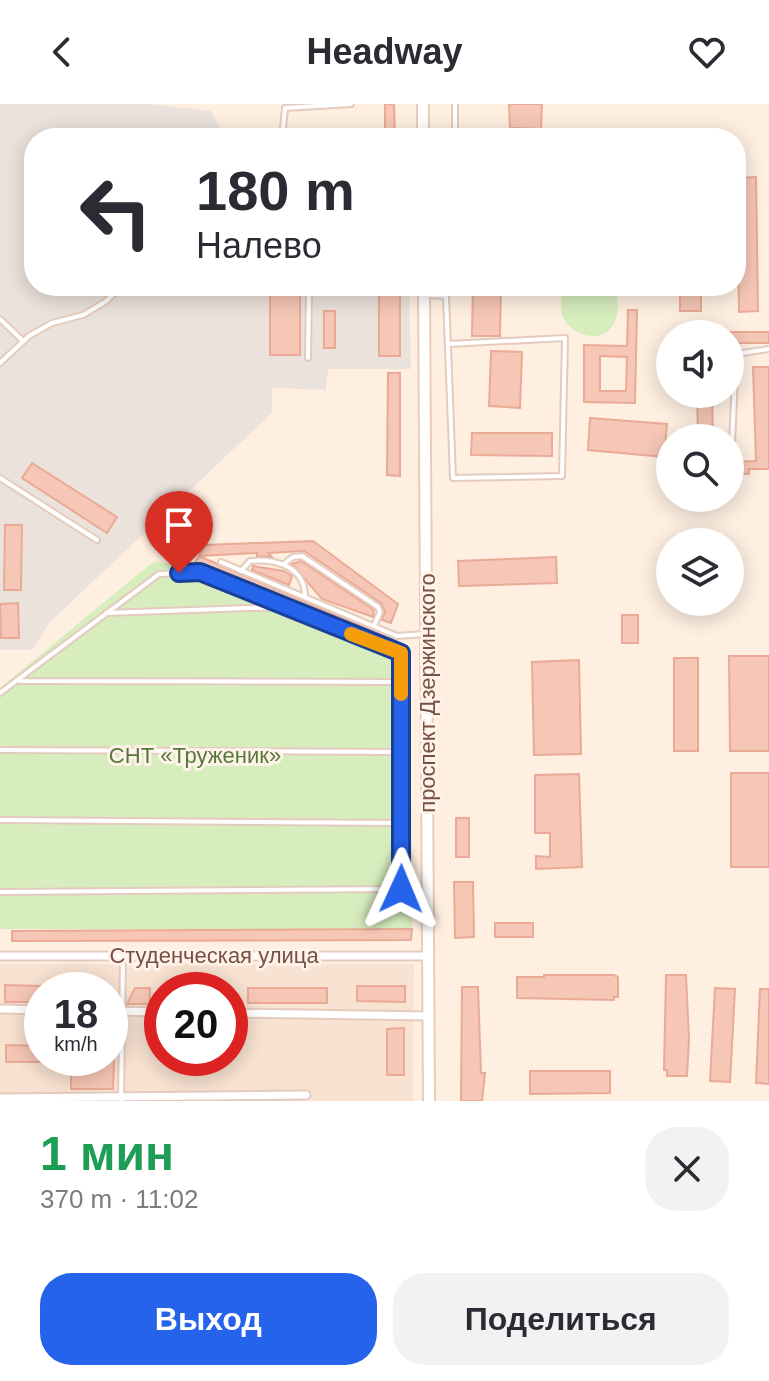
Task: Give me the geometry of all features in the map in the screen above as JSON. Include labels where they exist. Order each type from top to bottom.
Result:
[{"type":"main road","points":[[423,104],[423,128]]},
{"type":"main road","name":"проспект Дзержинского","points":[[424,296],[429,1101]]},
{"type":"street","name":"Студенческая улица","points":[[0,956],[429,956]]},
{"type":"street","points":[[0,1009],[24,1010]]},
{"type":"street","points":[[248,1013],[428,1016]]},
{"type":"street","points":[[0,1098],[306,1098]]},
{"type":"lane","points":[[283,128],[285,108],[351,104]]},
{"type":"lane","points":[[455,104],[455,128]]},
{"type":"lane","points":[[0,363],[23,341],[52,323],[94,309],[110,296]]},
{"type":"lane","points":[[308,358],[309,296]]},
{"type":"lane","points":[[446,296],[453,478],[562,476],[565,338],[448,344]]},
{"type":"lane","points":[[0,319],[23,341]]},
{"type":"lane","points":[[733,424],[736,354],[769,349]]},
{"type":"lane","points":[[0,478],[97,540]]},
{"type":"lane","points":[[284,564],[293,557],[302,556],[332,573],[378,607],[380,612],[374,626]]},
{"type":"lane","points":[[241,571],[250,561],[271,559],[284,564],[300,580],[305,597]]},
{"type":"lane","points":[[221,562],[397,636],[427,633]]},
{"type":"lane","points":[[0,693],[159,574],[200,572],[401,653],[401,889],[0,892]]},
{"type":"lane","points":[[104,613],[284,607]]},
{"type":"lane","points":[[18,681],[400,682]]},
{"type":"lane","points":[[0,750],[402,752]]},
{"type":"lane","points":[[0,820],[402,823]]},
{"type":"lane","points":[[123,955],[123,972]]},
{"type":"lane","points":[[121,1076],[121,1099]]},
{"type":"shaded area","points":[[0,104],[148,104],[211,111],[220,128],[24,128],[24,296],[409,296],[411,369],[328,369],[326,390],[272,388],[272,413],[50,622],[32,650],[0,650]]},
{"type":"shaded area","points":[[0,964],[414,964],[413,1101],[0,1101]]},
{"type":"green space","points":[[562,296],[617,296],[616,318],[612,327],[599,335],[591,336],[575,330],[562,314]]},
{"type":"green space","name":"СНТ «Труженик»","points":[[153,562],[194,565],[410,656],[412,929],[0,929],[0,688]]},
{"type":"building","points":[[385,104],[394,104],[395,128],[385,128]]},
{"type":"building","points":[[509,104],[542,104],[541,128],[510,128]]},
{"type":"building","points":[[756,177],[758,311],[739,312],[739,296],[746,296],[746,178]]},
{"type":"building","points":[[270,296],[300,296],[300,355],[270,355]]},
{"type":"building","points":[[379,296],[400,296],[400,356],[379,356]]},
{"type":"building","points":[[473,296],[501,296],[500,336],[472,336]]},
{"type":"building","points":[[680,296],[701,296],[701,311],[680,311]]},
{"type":"building","points":[[628,310],[637,310],[635,403],[584,402],[584,345],[627,346]],"holes":[[[600,356],[627,357],[626,391],[600,391]]]},
{"type":"building","points":[[324,311],[335,311],[335,348],[324,348]]},
{"type":"building","points":[[744,332],[769,332],[769,343],[744,343]]},
{"type":"building","points":[[491,351],[522,352],[520,408],[489,406]]},
{"type":"building","points":[[753,367],[769,367],[769,469],[749,469],[749,474],[744,474],[744,461],[756,461]]},
{"type":"building","points":[[388,373],[400,373],[400,476],[387,475]]},
{"type":"building","points":[[697,408],[712,408],[713,424],[698,424]]},
{"type":"building","points":[[590,418],[667,424],[656,424],[656,456],[588,450]]},
{"type":"building","points":[[472,433],[552,433],[552,456],[471,455]]},
{"type":"building","points":[[32,463],[117,517],[107,533],[22,478]]},
{"type":"building","points":[[5,525],[22,525],[21,590],[4,590]]},
{"type":"building","points":[[313,541],[398,604],[391,623],[382,620],[385,611],[381,603],[304,551],[268,553],[272,557],[257,556],[257,553],[199,556],[396,641],[395,645],[194,565],[205,545]]},
{"type":"building","points":[[556,557],[557,583],[459,586],[458,561]]},
{"type":"building","points":[[301,561],[374,610],[373,617],[322,599],[292,564]]},
{"type":"building","points":[[253,566],[284,571],[292,576],[289,585],[252,570]]},
{"type":"building","points":[[18,603],[19,638],[1,638],[0,604]]},
{"type":"building","points":[[622,615],[638,615],[638,643],[622,643]]},
{"type":"building","points":[[729,656],[769,656],[769,751],[730,751]]},
{"type":"building","points":[[674,658],[698,658],[698,751],[674,751]]},
{"type":"building","points":[[579,660],[581,754],[534,755],[532,662]]},
{"type":"building","points":[[731,773],[769,773],[769,867],[731,867]]},
{"type":"building","points":[[579,774],[582,867],[536,869],[536,856],[550,857],[550,833],[535,833],[535,775]]},
{"type":"building","points":[[456,818],[469,818],[469,857],[456,857]]},
{"type":"building","points":[[454,882],[473,882],[474,937],[455,938]]},
{"type":"building","points":[[495,923],[533,923],[533,937],[495,937]]},
{"type":"building","points":[[412,929],[411,940],[12,941],[12,931]]},
{"type":"building","points":[[614,975],[618,977],[618,997],[614,1000],[517,998],[517,977]]},
{"type":"building","points":[[666,975],[686,975],[687,1076],[667,1076],[667,1070],[664,1070]]},
{"type":"building","points":[[5,985],[24,986],[24,1002],[5,1002]]},
{"type":"building","points":[[357,986],[405,986],[405,1002],[357,1001]]},
{"type":"building","points":[[462,987],[478,987],[481,1073],[485,1073],[482,1101],[461,1101]]},
{"type":"building","points":[[135,988],[144,988],[144,1004],[128,1002]]},
{"type":"building","points":[[248,988],[327,988],[327,1003],[248,1003]]},
{"type":"building","points":[[715,988],[735,989],[730,1082],[710,1081]]},
{"type":"building","points":[[760,989],[769,989],[769,1084],[756,1083]]},
{"type":"building","points":[[404,1028],[404,1075],[387,1075],[387,1029]]},
{"type":"building","points":[[6,1045],[24,1046],[24,1062],[6,1062]]},
{"type":"building","points":[[530,1071],[610,1071],[610,1093],[530,1094]]},
{"type":"building","points":[[71,1076],[113,1076],[113,1089],[71,1089]]},
{"type":"slow traffic","points":[[351,634],[401,653],[401,694]]},
{"type":"route","points":[[179,573],[200,572],[401,653],[401,889]]}]
